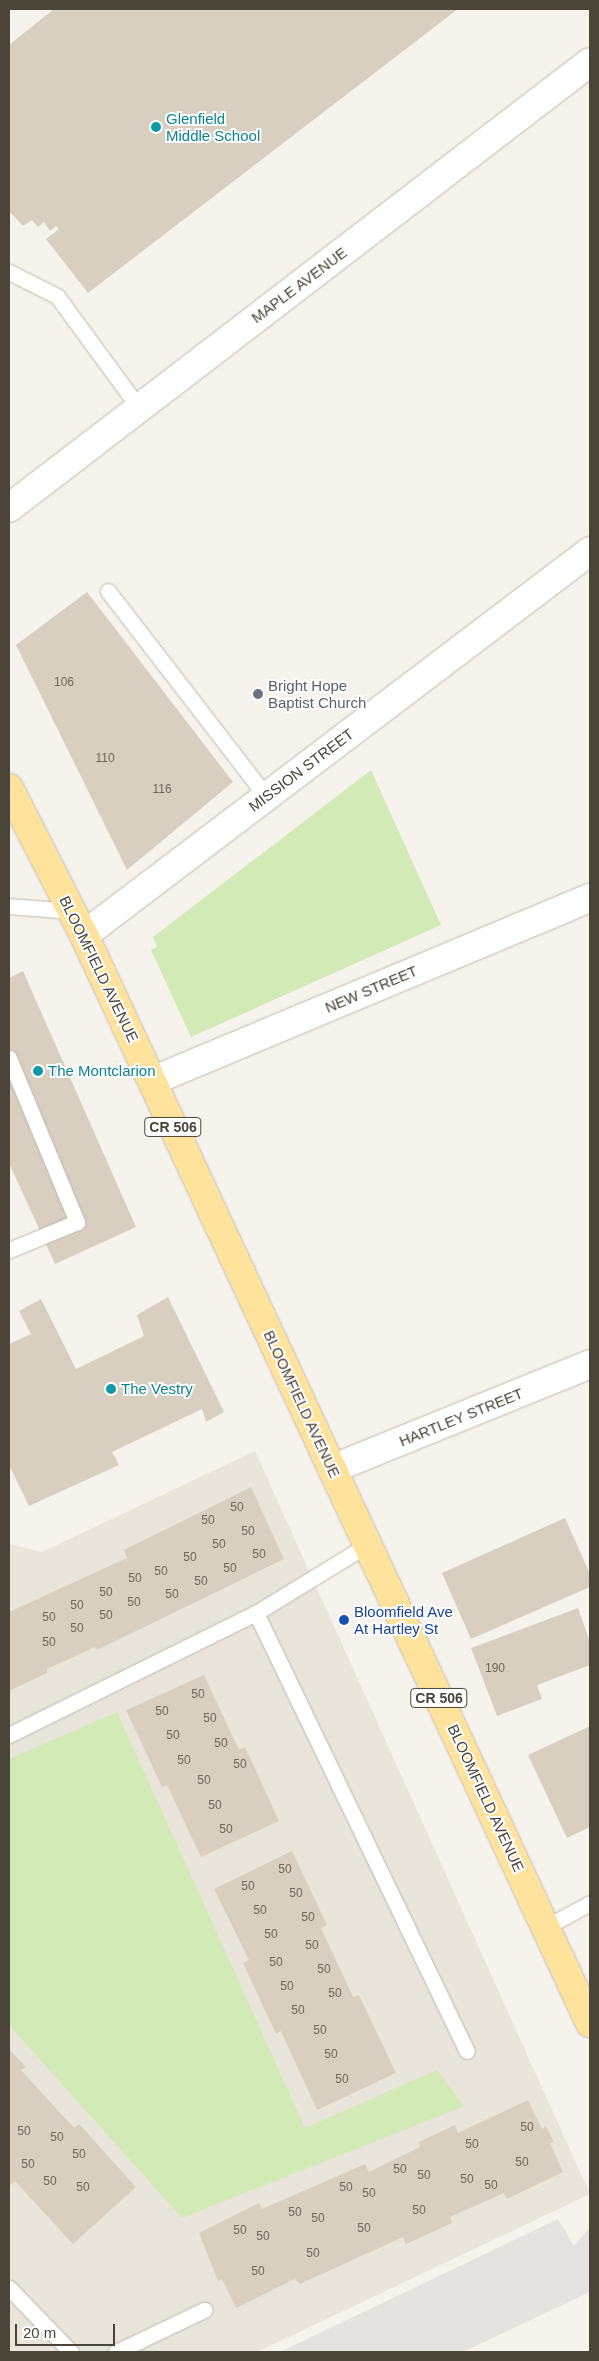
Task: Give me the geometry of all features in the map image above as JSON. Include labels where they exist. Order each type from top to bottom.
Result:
[{"type":"main road","name":"BLOOMFIELD AVENUE","points":[[9,788],[84,935],[546,1927],[584,1994],[590,2023]]},
{"type":"street","name":"MAPLE AVENUE","points":[[10,504],[139,408],[590,62]]},
{"type":"street","name":"MISSION STREET","points":[[84,935],[590,551]]},
{"type":"street","name":"NEW STREET","points":[[152,1081],[590,898]]},
{"type":"street","name":"HARTLEY STREET","points":[[332,1469],[590,1364]]},
{"type":"lane","points":[[9,272],[57,296],[139,408]]},
{"type":"lane","points":[[108,591],[266,796]]},
{"type":"lane","points":[[9,906],[72,911]]},
{"type":"lane","points":[[9,1058],[77,1222],[9,1250]]},
{"type":"lane","points":[[9,1735],[256,1613],[367,1545]]},
{"type":"lane","points":[[256,1613],[466,2051]]},
{"type":"lane","points":[[546,1927],[590,1903]]},
{"type":"lane","points":[[9,2288],[71,2352]]},
{"type":"lane","points":[[116,2352],[204,2310]]},
{"type":"shaded area","points":[[255,1451],[590,2194],[257,2352],[9,2352],[9,1544],[42,1552]]},
{"type":"shaded area","points":[[558,2219],[574,2246],[590,2227],[590,2292],[463,2352],[280,2352]]},
{"type":"green space","points":[[371,770],[441,925],[191,1037],[151,950],[157,947],[153,937]]},
{"type":"green space","points":[[117,1712],[305,2128],[437,2070],[464,2106],[182,2218],[9,2025],[9,1759]]},
{"type":"building","name":"Glenfield Middle School","points":[[54,9],[458,9],[88,293],[46,239],[59,229],[56,226],[50,231],[44,222],[38,227],[32,220],[23,226],[9,211],[9,45]]},
{"type":"building","points":[[87,592],[233,782],[127,870],[16,645]]},
{"type":"building","name":"The Montclarion","points":[[23,971],[136,1227],[55,1264],[9,1163],[9,978]]},
{"type":"building","name":"The Vestry","points":[[168,1297],[224,1412],[206,1422],[202,1409],[112,1452],[119,1465],[29,1506],[9,1465],[9,1344],[31,1334],[19,1311],[41,1299],[76,1369],[144,1336],[137,1315]]},
{"type":"building","points":[[251,1487],[284,1559],[97,1650],[95,1647],[47,1669],[47,1673],[9,1691],[9,1612],[127,1558],[124,1550]]},
{"type":"building","points":[[565,1518],[590,1574],[590,1587],[471,1639],[442,1573]]},
{"type":"building","points":[[578,1608],[590,1642],[590,1665],[537,1685],[542,1699],[497,1716],[471,1648]]},
{"type":"building","points":[[204,1675],[239,1750],[245,1747],[279,1821],[201,1857],[167,1785],[162,1787],[126,1710]]},
{"type":"building","points":[[590,1726],[590,1827],[567,1838],[528,1755]]},
{"type":"building","points":[[292,1851],[327,1925],[321,1928],[353,1997],[359,1995],[396,2073],[317,2110],[281,2031],[276,2034],[243,1963],[249,1960],[214,1889]]},
{"type":"building","points":[[9,2049],[26,2067],[21,2070],[74,2128],[79,2124],[136,2187],[73,2244],[15,2181],[11,2185],[9,2183]]},
{"type":"building","points":[[528,2100],[542,2129],[546,2126],[554,2142],[550,2143],[563,2172],[507,2199],[504,2193],[450,2217],[452,2223],[406,2244],[403,2237],[300,2284],[295,2279],[236,2308],[222,2279],[218,2281],[199,2233],[259,2203],[262,2209],[365,2164],[369,2172],[420,2147],[419,2142],[455,2125],[458,2133]]},
{"type":"place","name":"Glenfield Middle School","points":[[156,127]]},
{"type":"place","name":"Bright Hope Baptist Church","points":[[258,694]]},
{"type":"place","name":"The Montclarion","points":[[38,1071]]},
{"type":"place","name":"The Vestry","points":[[111,1389]]},
{"type":"place","name":"Bloomfield Ave At Hartley St","points":[[344,1620]]}]
